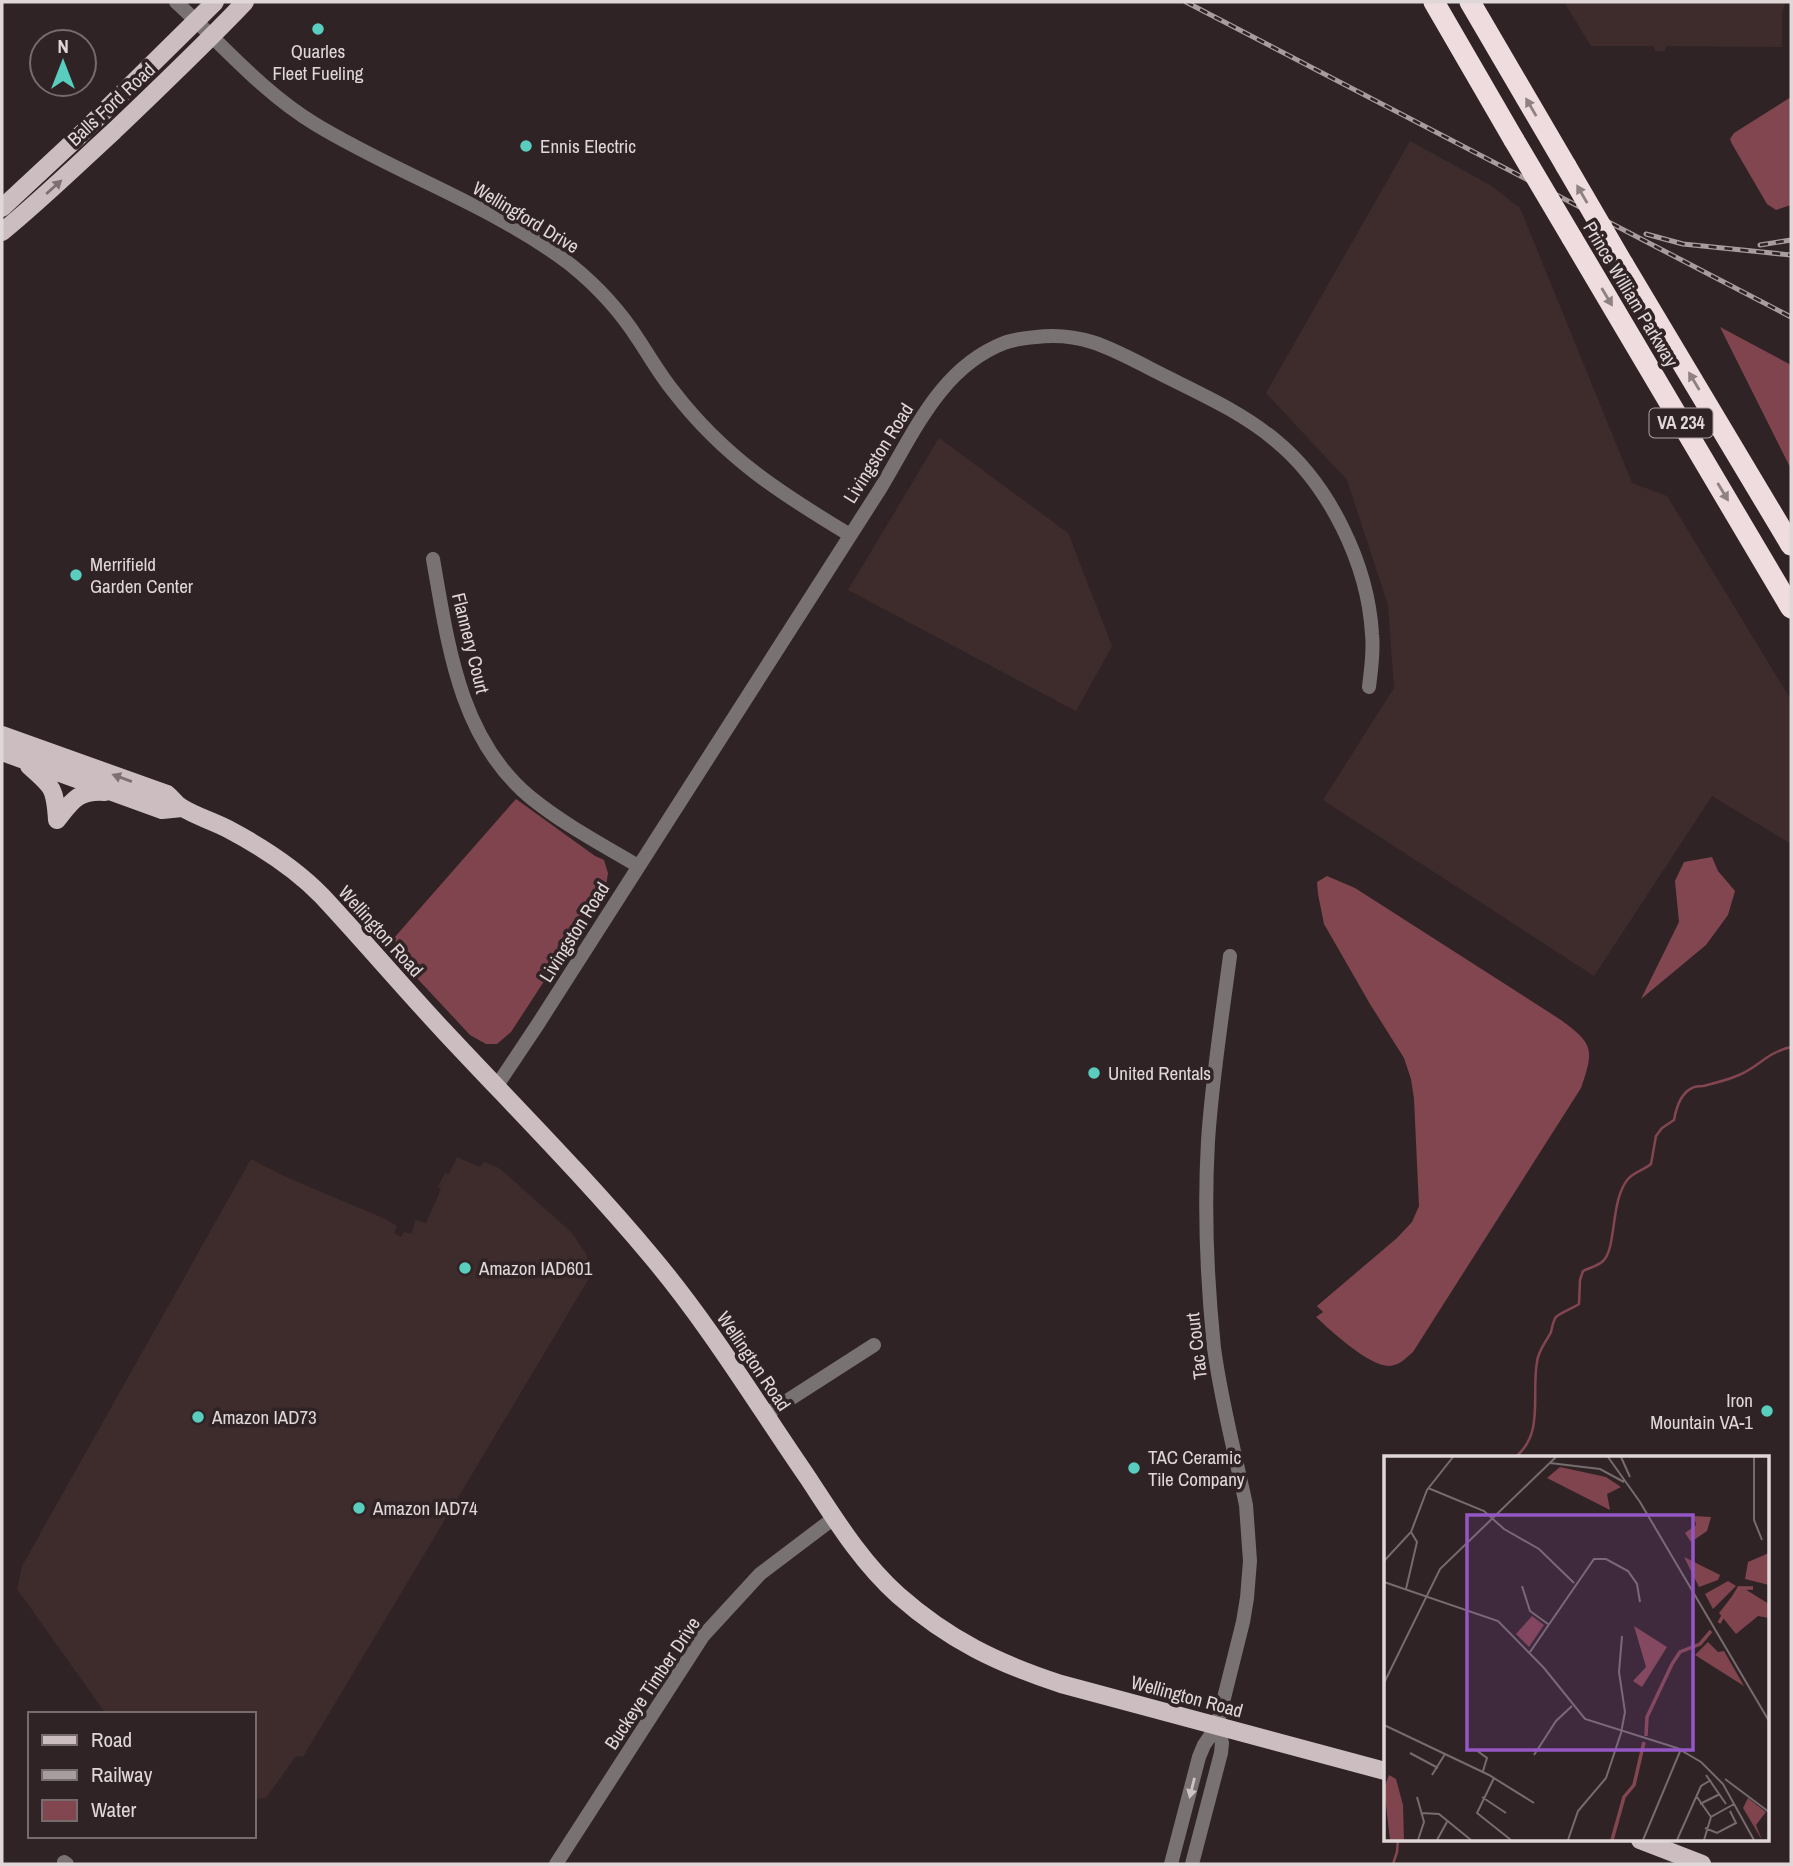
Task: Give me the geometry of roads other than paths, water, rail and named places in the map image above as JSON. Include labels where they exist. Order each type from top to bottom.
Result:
[{"type":"highway","name":"Prince William Parkway","points":[[1434,2],[1791,608]]},
{"type":"highway","name":"Prince William Parkway","points":[[1469,2],[1791,545]]},
{"type":"main road","name":"Balls Ford Road","points":[[2,208],[215,2]]},
{"type":"main road","name":"Balls Ford Road","points":[[2,232],[70,173],[245,2]]},
{"type":"main road","name":"Wellington Road","points":[[2,735],[167,794],[182,808],[228,829],[278,859],[322,896],[651,1256],[694,1311],[834,1518],[872,1569],[931,1622],[974,1650],[1061,1684],[1384,1771]]},
{"type":"main road","name":"Wellington Road","points":[[2,752],[162,810],[182,808]]},
{"type":"main road","points":[[21,759],[51,787],[55,795],[57,820],[79,795],[92,791],[113,792]]},
{"type":"main road","points":[[1645,1842],[1694,1863]]},
{"type":"street","name":"Wellingford Drive","points":[[176,2],[270,91],[316,124],[526,235],[571,266],[600,290],[638,338],[673,391],[713,437],[767,483],[849,535]]},
{"type":"street","name":"Livingston Road","points":[[496,1087],[931,404],[952,376],[973,358],[1006,342],[1048,335],[1091,340],[1234,411],[1276,440],[1313,480],[1341,523],[1366,591],[1372,633],[1370,687]]},
{"type":"street","name":"Flannery Court","points":[[433,559],[455,671],[478,732],[493,756],[528,795],[583,834],[638,866]]},
{"type":"street","name":"Tac Court","points":[[1217,1726],[1243,1622],[1250,1561],[1246,1505],[1215,1351],[1208,1247],[1209,1140],[1230,956]]},
{"type":"street","points":[[765,1415],[874,1345]]},
{"type":"street","name":"Buckeye Timber Drive","points":[[556,1864],[703,1636],[760,1574],[834,1518]]},
{"type":"street","points":[[1171,1864],[1199,1757],[1217,1726]]},
{"type":"street","points":[[1192,1864],[1221,1753],[1222,1743],[1217,1726]]},
{"type":"water","points":[[1791,97],[1791,205],[1776,210],[1767,204],[1730,139],[1734,133]]},
{"type":"water","points":[[1712,857],[1718,871],[1735,891],[1728,915],[1706,945],[1641,999],[1679,922],[1675,881],[1684,862]]},
{"type":"water","points":[[1327,876],[1355,888],[1561,1020],[1580,1035],[1589,1056],[1581,1088],[1413,1352],[1400,1363],[1390,1366],[1362,1355],[1316,1317],[1323,1312],[1317,1306],[1397,1238],[1412,1222],[1419,1206],[1411,1079],[1404,1058],[1324,924],[1317,882]]},
{"type":"waterway","points":[[1516,1456],[1530,1438],[1535,1414],[1538,1358],[1554,1320],[1579,1304],[1583,1271],[1601,1263],[1607,1255],[1622,1188],[1630,1177],[1651,1164],[1656,1136],[1674,1120],[1682,1097],[1692,1088],[1735,1077],[1775,1053],[1791,1047]]},
{"type":"waterway","points":[[1393,1864],[1398,1842]]},
{"type":"railway","points":[[1186,2],[1791,317]]},
{"type":"railway","points":[[1646,234],[1683,244],[1791,255]]},
{"type":"railway","points":[[1760,245],[1791,240]]},
{"type":"place","name":"Quarles Fleet Fueling","points":[[318,29]]},
{"type":"place","name":"Ennis Electric","points":[[526,146]]},
{"type":"place","name":"Merrifield Garden Center","points":[[76,575]]},
{"type":"place","name":"United Rentals","points":[[1094,1073]]},
{"type":"place","name":"Amazon IAD601","points":[[465,1268]]},
{"type":"place","name":"Iron Mountain VA-1","points":[[1767,1411]]},
{"type":"place","name":"Amazon IAD73","points":[[198,1417]]},
{"type":"place","name":"TAC Ceramic Tile Company","points":[[1134,1468]]},
{"type":"place","name":"Amazon IAD74","points":[[359,1508]]}]
